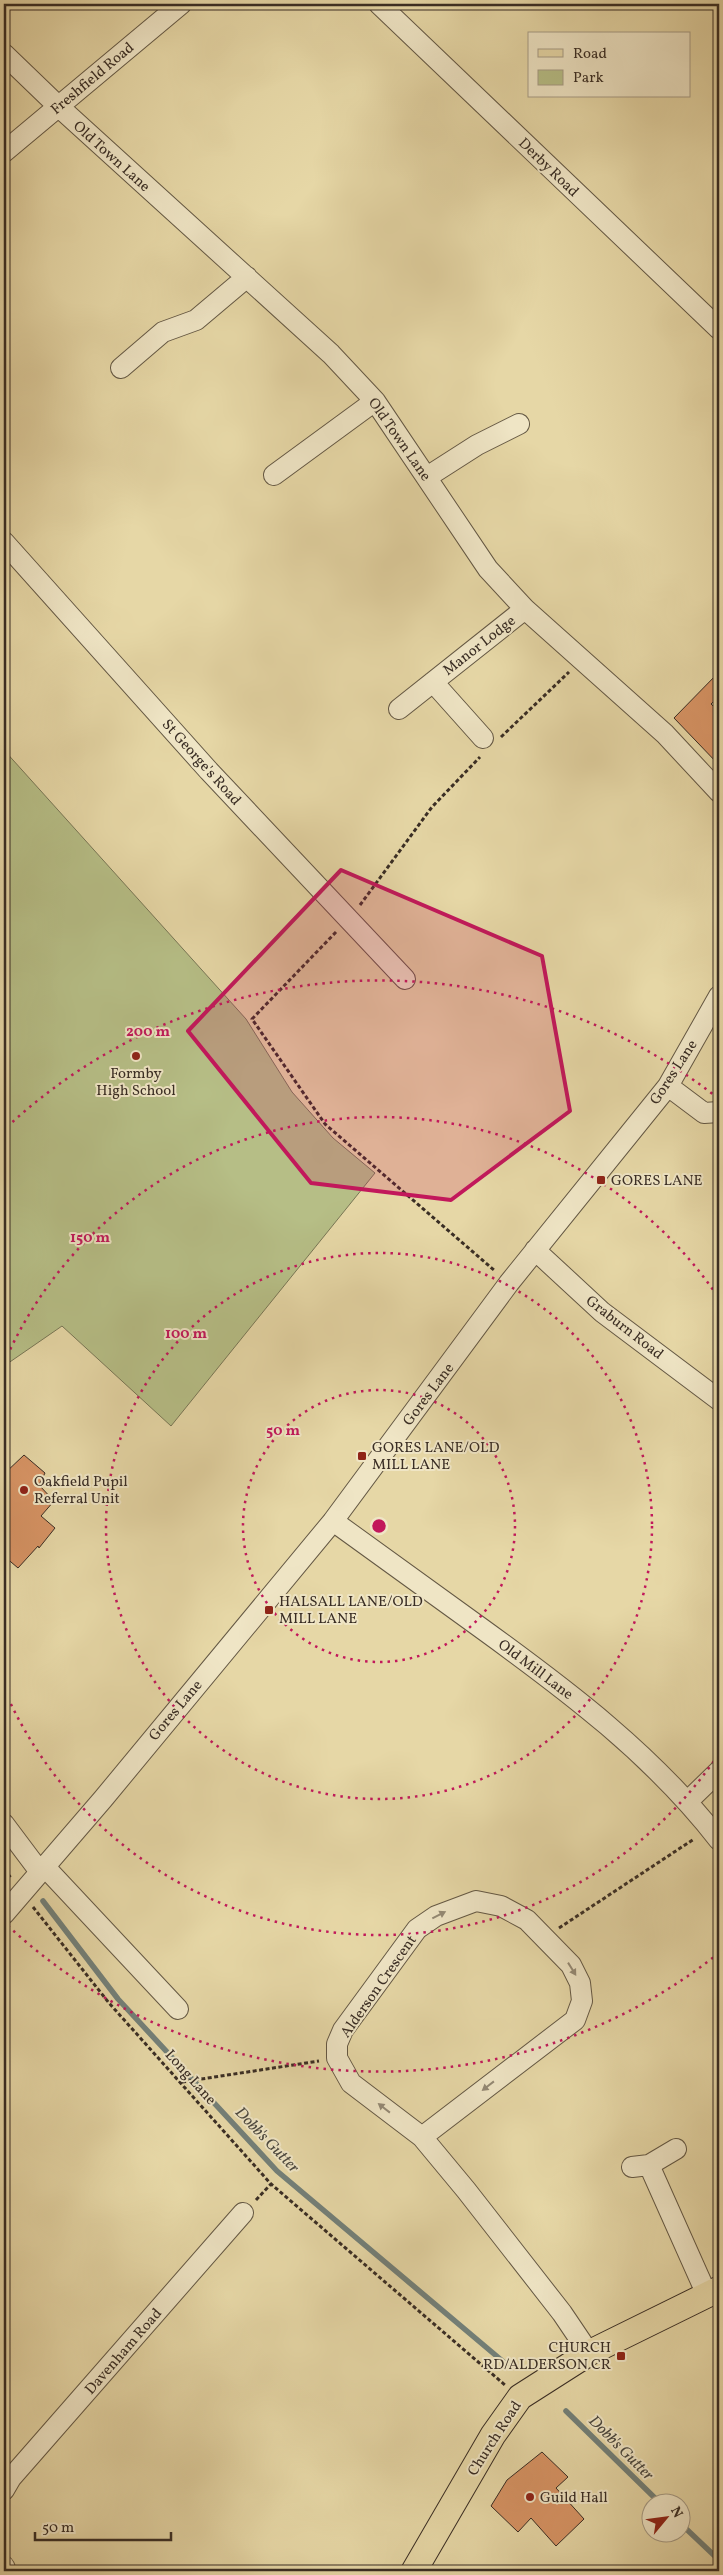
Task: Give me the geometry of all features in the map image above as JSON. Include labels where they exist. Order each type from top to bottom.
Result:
[{"type":"main road","name":"Church Road","points":[[414,2571],[492,2435],[520,2398],[589,2352],[713,2292]]},
{"type":"street","name":"Freshfield Road","points":[[4,152],[181,4]]},
{"type":"street","name":"Derby Road","points":[[379,4],[719,329]]},
{"type":"street","name":"Old Town Lane","points":[[4,54],[58,106],[312,334],[375,401],[488,569],[525,609],[665,734],[719,792]]},
{"type":"street","points":[[121,368],[163,332],[196,320],[247,277]]},
{"type":"street","points":[[274,475],[375,401]]},
{"type":"street","points":[[427,477],[477,444],[519,424]]},
{"type":"street","name":"St George's Road","points":[[4,542],[210,771],[404,979]]},
{"type":"street","name":"Manor Lodge","points":[[399,709],[525,609]]},
{"type":"street","name":"Manor Lodge","points":[[433,682],[489,743]]},
{"type":"street","name":"Gores Lane","points":[[4,1914],[333,1521],[509,1283],[668,1086],[719,996]]},
{"type":"street","points":[[668,1086],[704,1113],[719,1112]]},
{"type":"street","name":"Graburn Road","points":[[535,1250],[602,1312],[719,1400]]},
{"type":"street","name":"Old Mill Lane","points":[[333,1521],[581,1702],[636,1750],[687,1802],[715,1834]]},
{"type":"street","points":[[687,1802],[719,1771]]},
{"type":"street","points":[[4,1824],[42,1869],[178,2009]]},
{"type":"street","name":"Alderson Crescent","points":[[422,2138],[575,2020],[582,2001],[580,1982],[571,1965],[527,1920],[501,1906],[476,1900],[436,1916],[417,1929],[343,2030],[337,2044],[337,2058],[351,2083],[422,2138],[562,2313],[589,2352]]},
{"type":"street","points":[[676,2149],[641,2166],[713,2292]]},
{"type":"street","name":"Davenham Road","points":[[4,2490],[11,2478],[243,2213]]},
{"type":"street","points":[[4,2566],[6,2571]]},
{"type":"path","points":[[509,1283],[325,1124],[252,1019],[349,919],[432,807],[489,743],[550,692],[581,659]]},
{"type":"path","points":[[544,1938],[715,1834]]},
{"type":"path","name":"Long Lane","points":[[4,1869],[109,2004],[271,2184],[520,2398]]},
{"type":"path","points":[[181,2082],[337,2058]]},
{"type":"highlighted area","points":[[341,870],[542,956],[570,1111],[451,1200],[311,1183],[188,1031]]},
{"type":"green space","name":"Formby High School","points":[[4,750],[246,1019],[292,1092],[333,1138],[375,1173],[171,1426],[62,1326],[4,1366]]},
{"type":"building","points":[[719,672],[719,696],[711,704],[719,712],[719,765],[674,718]]},
{"type":"building","points":[[24,1455],[45,1473],[39,1485],[54,1501],[41,1516],[55,1528],[39,1548],[38,1546],[18,1568],[4,1556],[4,1474]]},
{"type":"building","name":"Guild Hall","points":[[542,2452],[568,2477],[556,2488],[584,2519],[556,2546],[531,2518],[518,2532],[491,2506],[507,2480]]},
{"type":"waterway","name":"Dobb's Gutter","points":[[43,1901],[118,1999],[277,2171],[506,2364]]},
{"type":"waterway","name":"Dobb's Gutter","points":[[566,2411],[649,2492]]},
{"type":"waterway","name":"Dobb's Gutter","points":[[690,2532],[719,2560]]},
{"type":"place","name":"Formby High School","points":[[136,1056]]},
{"type":"place","name":"GORES LANE","points":[[601,1180]]},
{"type":"place","name":"GORES LANE/OLD MILL LANE","points":[[362,1456]]},
{"type":"place","name":"Oakfield Pupil Referral Unit","points":[[24,1490]]},
{"type":"place","name":"HALSALL LANE/OLD MILL LANE","points":[[269,1610]]},
{"type":"place","name":"CHURCH RD/ALDERSON CR","points":[[621,2356]]},
{"type":"place","name":"Guild Hall","points":[[530,2497]]}]
